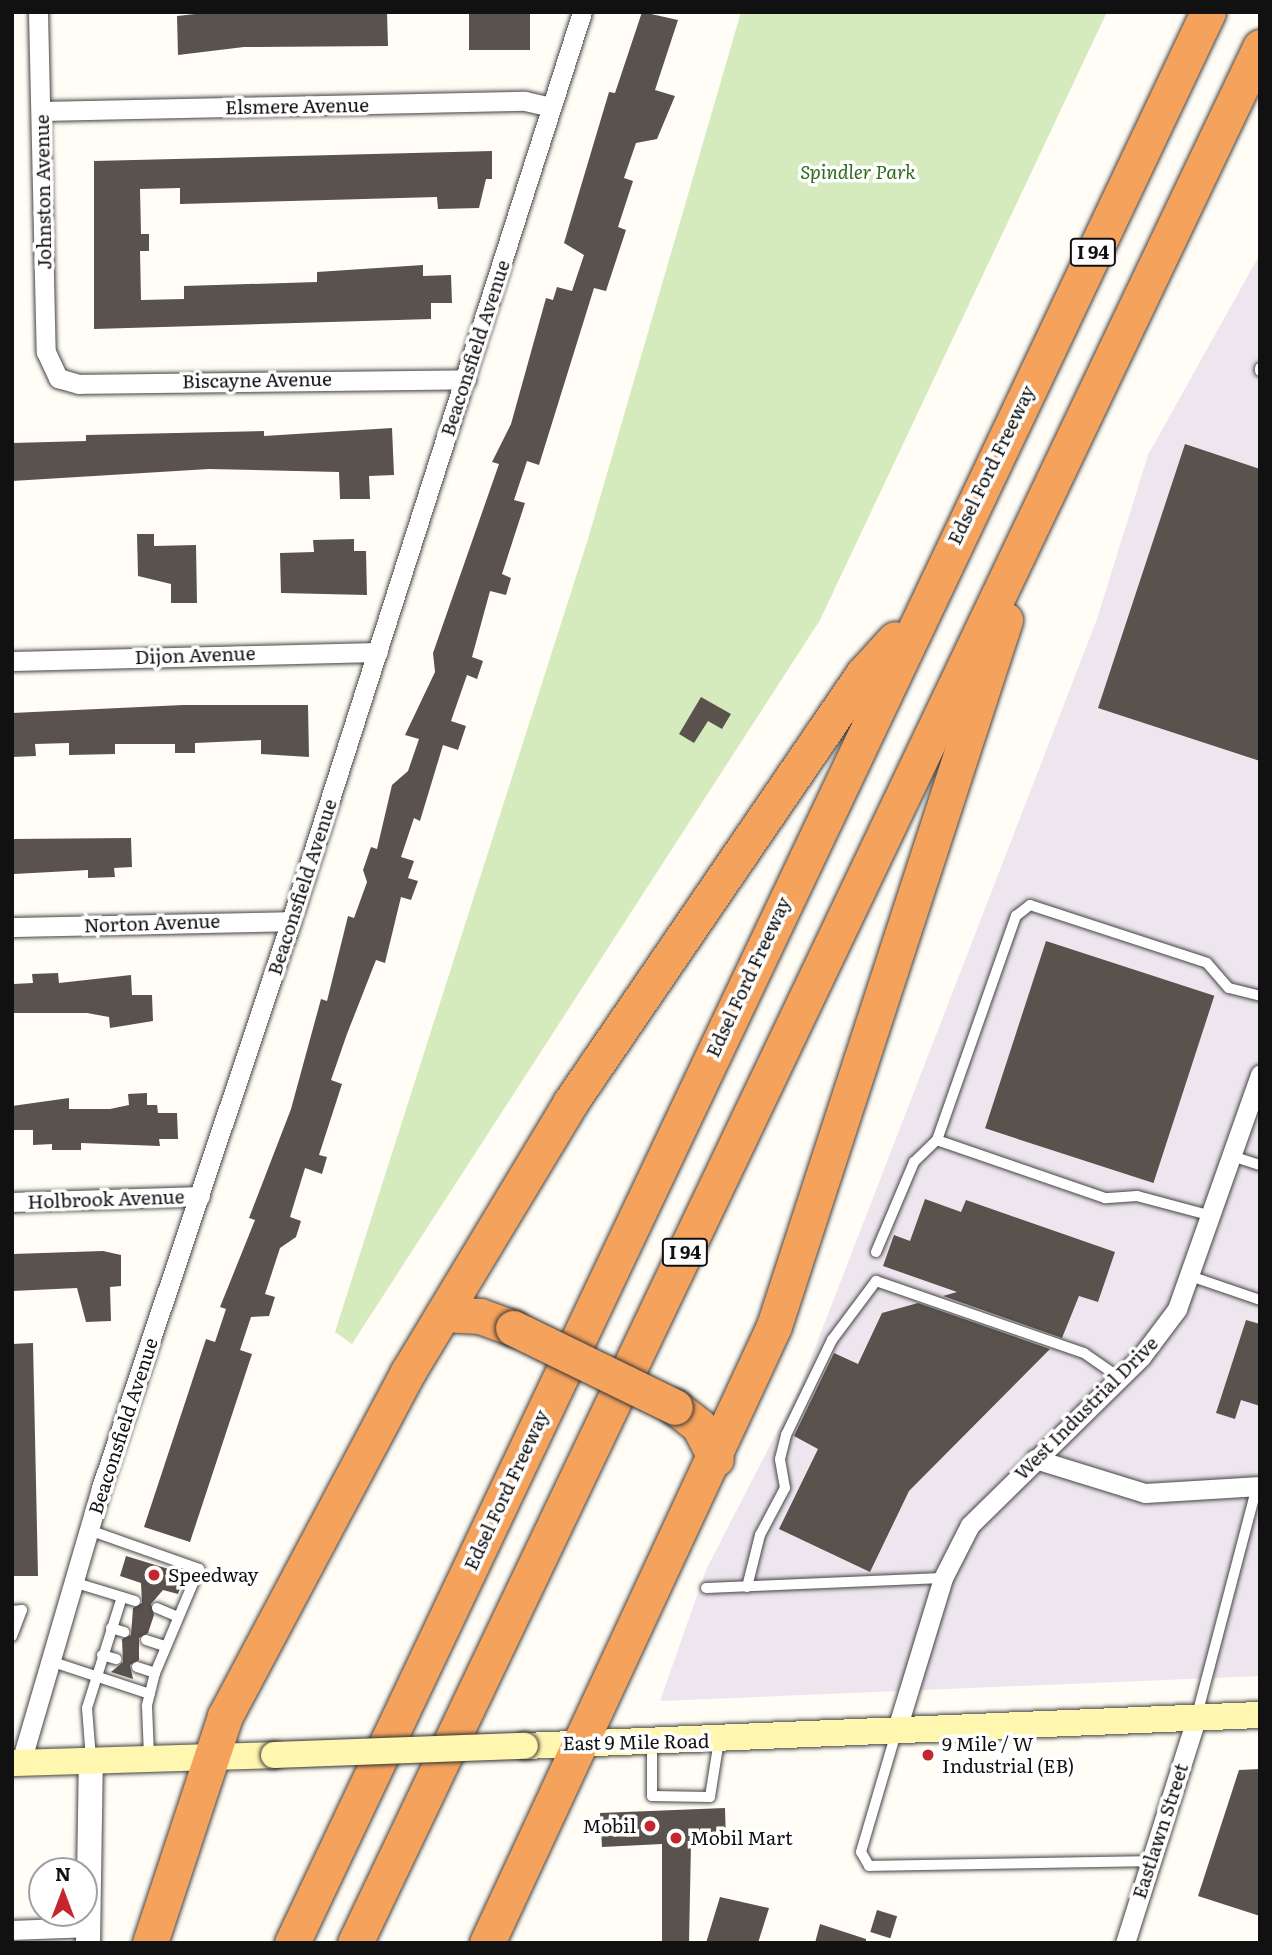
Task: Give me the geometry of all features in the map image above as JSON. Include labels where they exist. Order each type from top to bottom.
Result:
[{"type":"highway","name":"Edsel Ford Freeway","points":[[292,1943],[917,616],[1208,12]]},
{"type":"highway","name":"I 94","points":[[355,1943],[1260,47]]},
{"type":"highway","points":[[487,1943],[585,1742],[716,1459],[794,1272],[939,808],[1002,641],[1015,561]]},
{"type":"highway","points":[[150,1943],[207,1759],[305,1556],[443,1314],[570,1103],[863,674],[917,616]]},
{"type":"highway","points":[[443,1314],[480,1316],[513,1328],[675,1407],[699,1426],[716,1459]]},
{"type":"main road","name":"East 9 Mile Road","points":[[17,1762],[149,1762],[585,1742],[719,1740],[1260,1715]]},
{"type":"street","name":"Johnston Avenue","points":[[38,12],[51,371]]},
{"type":"street","name":"Beaconsfield Avenue","points":[[17,1762],[89,1530],[291,921],[582,12]]},
{"type":"street","name":"Elsmere Avenue","points":[[41,111],[525,101],[551,107]]},
{"type":"street","name":"Biscayne Avenue","points":[[51,371],[79,384],[466,379]]},
{"type":"street","name":"Dijon Avenue","points":[[12,661],[378,652]]},
{"type":"street","name":"Norton Avenue","points":[[12,927],[291,921]]},
{"type":"street","name":"West Industrial Drive","points":[[896,1732],[943,1578],[970,1525],[1120,1378],[1162,1332],[1193,1277],[1232,1156],[1255,1105],[1260,1074]]},
{"type":"street","name":"Holbrook Avenue","points":[[12,1202],[200,1196]]},
{"type":"street","points":[[1035,1459],[1145,1493],[1258,1486]]},
{"type":"street","name":"Eastlawn Street","points":[[1125,1943],[1196,1719]]},
{"type":"street","points":[[12,1930],[89,1935],[91,1762]]},
{"type":"lane","points":[[876,1252],[914,1162],[937,1140],[1016,916],[1030,905],[1207,963],[1228,988],[1260,996]]},
{"type":"lane","points":[[937,1140],[1105,1198],[1138,1196],[1213,1216]]},
{"type":"lane","points":[[1232,1156],[1260,1165]]},
{"type":"lane","points":[[1193,1277],[1260,1300]]},
{"type":"lane","points":[[747,1587],[760,1535],[785,1488],[780,1459],[786,1434],[832,1340],[876,1281],[1084,1353],[1120,1378]]},
{"type":"lane","points":[[1196,1719],[1258,1486]]},
{"type":"lane","points":[[89,1530],[199,1569],[164,1646],[155,1673],[150,1694],[149,1762]]},
{"type":"lane","points":[[706,1588],[943,1578]]},
{"type":"lane","points":[[73,1582],[135,1601]]},
{"type":"lane","points":[[91,1762],[87,1708],[122,1597]]},
{"type":"lane","points":[[157,1608],[178,1616]]},
{"type":"lane","points":[[12,1611],[22,1610],[12,1636]]},
{"type":"lane","points":[[111,1628],[124,1632]]},
{"type":"lane","points":[[146,1640],[164,1646]]},
{"type":"lane","points":[[102,1655],[116,1659]]},
{"type":"lane","points":[[50,1661],[150,1694]]},
{"type":"lane","points":[[137,1667],[155,1673]]},
{"type":"lane","points":[[896,1732],[861,1853],[869,1867],[1151,1861]]},
{"type":"lane","points":[[652,1742],[652,1796],[710,1797],[719,1740]]},
{"type":"shaded area","points":[[1260,254],[1260,1676],[660,1701],[706,1570],[799,1389],[1097,619],[1148,455]]},
{"type":"green space","name":"Spindler Park","points":[[741,12],[1107,12],[820,620],[352,1344],[335,1332],[588,539]]},
{"type":"building","points":[[213,12],[387,12],[388,46],[244,47],[178,55],[177,16]]},
{"type":"building","points":[[469,12],[530,12],[530,50],[469,50]]},
{"type":"building","points":[[642,12],[678,20],[655,90],[675,96],[657,139],[636,143],[624,178],[633,181],[618,227],[626,230],[606,291],[594,288],[539,465],[527,461],[514,500],[525,503],[502,574],[511,578],[506,595],[490,591],[472,657],[483,661],[477,679],[467,675],[451,721],[466,726],[458,750],[443,745],[420,821],[414,818],[401,857],[414,861],[408,878],[418,881],[411,900],[401,897],[385,963],[376,960],[331,1080],[342,1084],[319,1155],[327,1157],[322,1174],[305,1168],[290,1217],[301,1221],[296,1237],[280,1248],[265,1294],[275,1297],[269,1316],[251,1317],[240,1350],[252,1354],[190,1542],[144,1527],[206,1339],[215,1342],[226,1309],[220,1307],[255,1220],[249,1218],[291,1109],[321,999],[327,1001],[348,916],[354,918],[367,882],[363,870],[371,847],[377,849],[392,785],[408,771],[419,739],[405,735],[435,672],[433,653],[499,464],[492,462],[511,424],[546,298],[553,300],[557,287],[572,291],[584,255],[564,243],[609,92],[615,93]]},
{"type":"building","points":[[492,151],[492,179],[486,179],[479,208],[438,209],[437,197],[180,204],[180,188],[140,189],[141,234],[149,234],[149,251],[140,251],[141,300],[184,299],[184,286],[317,282],[317,272],[423,265],[423,276],[451,275],[452,303],[431,303],[431,319],[94,329],[94,161]]},
{"type":"building","points":[[392,428],[394,475],[369,476],[370,499],[340,499],[339,472],[209,469],[12,481],[12,443],[86,441],[86,435],[264,431],[264,436]]},
{"type":"building","points":[[1185,444],[1260,469],[1260,761],[1098,708]]},
{"type":"building","points":[[137,534],[154,534],[154,546],[196,545],[197,603],[171,603],[171,584],[138,576]]},
{"type":"building","points":[[354,539],[354,551],[366,551],[367,595],[281,593],[280,553],[314,552],[313,540]]},
{"type":"building","points":[[701,697],[731,714],[722,729],[708,721],[694,743],[679,734]]},
{"type":"building","points":[[183,705],[308,705],[309,757],[261,754],[261,740],[195,743],[195,753],[175,753],[175,744],[115,744],[115,754],[69,755],[69,743],[35,744],[36,756],[12,757],[12,713]]},
{"type":"building","points":[[131,838],[132,867],[114,868],[115,877],[88,878],[88,870],[14,874],[12,839]]},
{"type":"building","points":[[1046,941],[1214,996],[1153,1183],[985,1128]]},
{"type":"building","points":[[58,973],[59,983],[131,975],[132,995],[152,995],[153,1021],[110,1028],[109,1017],[87,1013],[14,1013],[13,984],[33,983],[32,974]]},
{"type":"building","points":[[147,1093],[147,1105],[157,1105],[158,1113],[177,1113],[178,1139],[159,1139],[160,1146],[81,1143],[81,1150],[52,1150],[52,1144],[33,1145],[33,1130],[12,1130],[12,1106],[69,1098],[69,1109],[110,1109],[129,1105],[128,1094]]},
{"type":"building","points":[[925,1199],[961,1212],[966,1200],[1115,1252],[1098,1302],[1079,1296],[1062,1338],[943,1296],[957,1292],[883,1266],[894,1235],[910,1241]]},
{"type":"building","points":[[103,1251],[121,1255],[121,1286],[110,1287],[111,1321],[86,1322],[77,1288],[12,1291],[12,1254]]},
{"type":"building","points":[[918,1303],[1050,1349],[909,1491],[870,1572],[779,1529],[818,1449],[794,1436],[834,1353],[858,1364],[882,1313]]},
{"type":"building","points":[[1246,1320],[1260,1324],[1260,1406],[1241,1400],[1235,1419],[1216,1413]]},
{"type":"building","points":[[33,1343],[38,1576],[12,1576],[12,1344]]},
{"type":"building","points":[[126,1556],[185,1574],[178,1594],[163,1590],[151,1604],[154,1615],[148,1633],[139,1638],[139,1660],[130,1665],[133,1679],[111,1672],[123,1662],[122,1639],[131,1635],[133,1608],[142,1603],[141,1583],[120,1576]]},
{"type":"building","points":[[1260,1769],[1260,1916],[1198,1896],[1239,1770]]},
{"type":"building","points":[[725,1808],[726,1842],[691,1843],[689,1943],[662,1943],[662,1844],[602,1847],[600,1813]]},
{"type":"building","points":[[720,1897],[769,1908],[758,1943],[706,1943]]},
{"type":"building","points":[[877,1910],[897,1916],[890,1938],[870,1932]]},
{"type":"building","points":[[820,1924],[866,1939],[866,1943],[815,1943]]},
{"type":"place","name":"Speedway","points":[[154,1575]]},
{"type":"place","name":"9 Mile / W Industrial (EB)","points":[[928,1755]]},
{"type":"place","name":"Mobil","points":[[650,1826]]},
{"type":"place","name":"Mobil Mart","points":[[676,1838]]}]
